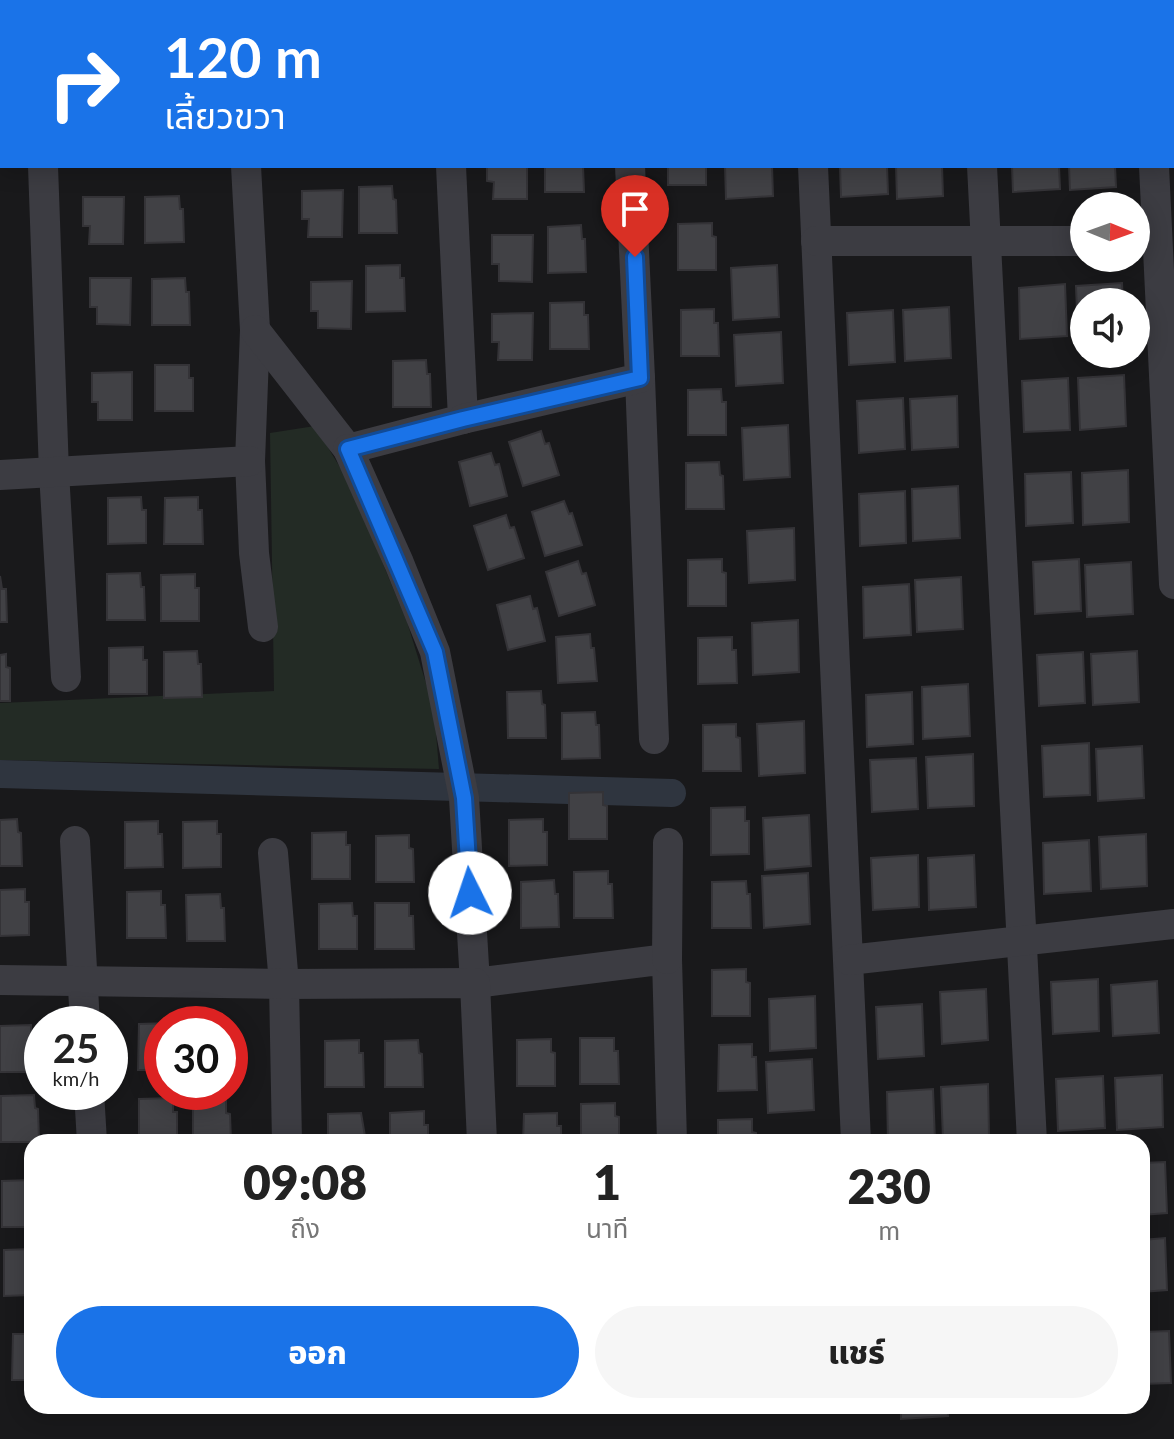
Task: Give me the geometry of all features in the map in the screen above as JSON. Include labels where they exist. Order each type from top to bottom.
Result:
[{"type":"street","points":[[43,168],[54,472],[66,677]]},
{"type":"street","points":[[246,168],[255,330],[250,461],[254,553],[263,627]]},
{"type":"street","points":[[451,168],[463,419]]},
{"type":"street","points":[[630,168],[654,739]]},
{"type":"street","points":[[813,168],[856,1134]]},
{"type":"street","points":[[982,168],[1032,1134]]},
{"type":"street","points":[[1154,168],[1156,261],[1174,584]]},
{"type":"street","points":[[816,241],[1070,241]]},
{"type":"street","points":[[255,330],[348,449],[435,652],[464,798],[482,1134]]},
{"type":"street","points":[[348,449],[640,378]]},
{"type":"street","points":[[0,475],[250,461]]},
{"type":"street","points":[[75,841],[84,1006]]},
{"type":"street","points":[[668,843],[667,959],[672,1134]]},
{"type":"street","points":[[273,853],[284,984],[287,1134]]},
{"type":"street","points":[[849,960],[1174,924]]},
{"type":"street","points":[[0,980],[475,983],[667,959]]},
{"type":"street","points":[[90,1110],[92,1134]]},
{"type":"shaded area","points":[[315,426],[350,484],[407,622],[434,709],[439,769],[0,760],[0,703],[274,691],[270,433]]},
{"type":"building","points":[[487,168],[527,168],[527,199],[493,199],[494,182],[487,181]]},
{"type":"building","points":[[545,168],[583,168],[584,192],[545,192]]},
{"type":"building","points":[[668,168],[706,168],[706,185],[668,185]]},
{"type":"building","points":[[725,168],[772,168],[773,196],[726,199]]},
{"type":"building","points":[[840,168],[887,168],[888,194],[841,197]]},
{"type":"building","points":[[896,168],[942,168],[943,196],[897,199]]},
{"type":"building","points":[[1012,168],[1059,168],[1060,189],[1013,192]]},
{"type":"building","points":[[1069,168],[1115,168],[1116,187],[1070,190]]},
{"type":"building","points":[[392,186],[393,199],[396,200],[397,233],[359,233],[359,187]]},
{"type":"building","points":[[343,190],[342,237],[308,237],[309,219],[302,219],[302,191]]},
{"type":"building","points":[[179,196],[180,209],[183,209],[184,242],[145,243],[145,197]]},
{"type":"building","points":[[83,197],[124,197],[123,244],[89,244],[90,226],[83,226]]},
{"type":"building","points":[[712,223],[712,236],[716,237],[716,270],[678,270],[678,224]]},
{"type":"building","points":[[581,225],[582,239],[585,239],[586,272],[548,273],[548,227]]},
{"type":"building","points":[[492,235],[533,235],[532,282],[499,281],[499,264],[492,264]]},
{"type":"building","points":[[400,265],[400,278],[404,278],[405,311],[366,312],[366,266]]},
{"type":"building","points":[[777,265],[779,317],[733,320],[731,268]]},
{"type":"building","points":[[90,278],[131,278],[130,325],[97,324],[97,307],[90,307]]},
{"type":"building","points":[[185,278],[186,292],[189,292],[190,325],[152,325],[152,279]]},
{"type":"building","points":[[352,281],[351,329],[318,328],[318,311],[311,311],[311,282]]},
{"type":"building","points":[[1122,283],[1122,288],[1076,288]]},
{"type":"building","points":[[1065,284],[1067,336],[1020,339],[1019,288]]},
{"type":"building","points":[[584,302],[584,315],[588,315],[589,349],[550,349],[550,303]]},
{"type":"building","points":[[949,307],[951,358],[905,361],[903,310]]},
{"type":"building","points":[[714,309],[714,323],[718,323],[719,356],[681,356],[681,310]]},
{"type":"building","points":[[893,310],[895,362],[849,365],[847,313]]},
{"type":"building","points":[[533,313],[532,360],[498,360],[499,342],[492,342],[492,314]]},
{"type":"building","points":[[781,332],[783,383],[736,386],[734,335]]},
{"type":"building","points":[[426,360],[427,374],[430,374],[431,407],[393,407],[393,361]]},
{"type":"building","points":[[155,365],[189,365],[189,378],[193,378],[193,411],[155,411]]},
{"type":"building","points":[[132,372],[132,420],[98,420],[98,402],[92,402],[92,373]]},
{"type":"building","points":[[1124,375],[1126,426],[1080,430],[1078,378]]},
{"type":"building","points":[[1068,378],[1070,430],[1024,432],[1022,381]]},
{"type":"building","points":[[721,389],[722,402],[726,402],[726,435],[688,435],[688,390]]},
{"type":"building","points":[[957,396],[958,447],[912,450],[910,399]]},
{"type":"building","points":[[903,398],[905,449],[859,453],[857,401]]},
{"type":"building","points":[[788,425],[790,477],[744,480],[742,428]]},
{"type":"building","points":[[541,431],[545,444],[549,443],[559,475],[523,486],[509,442]]},
{"type":"building","points":[[491,453],[495,465],[499,464],[507,496],[470,506],[459,462]]},
{"type":"building","points":[[719,462],[720,475],[723,476],[724,509],[686,509],[686,463]]},
{"type":"building","points":[[1128,470],[1129,522],[1083,525],[1082,473]]},
{"type":"building","points":[[1071,472],[1073,523],[1026,526],[1025,474]]},
{"type":"building","points":[[958,486],[960,538],[913,541],[912,489]]},
{"type":"building","points":[[905,491],[906,543],[860,546],[859,494]]},
{"type":"building","points":[[141,497],[142,510],[146,510],[146,543],[108,544],[108,498]]},
{"type":"building","points":[[198,497],[198,510],[202,510],[203,544],[164,544],[165,498]]},
{"type":"building","points":[[564,501],[569,514],[572,513],[582,545],[545,556],[532,512]]},
{"type":"building","points":[[506,515],[510,528],[514,527],[524,558],[488,570],[474,526]]},
{"type":"building","points":[[794,528],[795,580],[749,583],[747,531]]},
{"type":"building","points":[[722,559],[722,572],[726,573],[726,606],[688,606],[688,560]]},
{"type":"building","points":[[1079,559],[1081,611],[1035,614],[1033,562]]},
{"type":"building","points":[[578,561],[582,574],[586,573],[595,605],[559,616],[546,572]]},
{"type":"building","points":[[1131,562],[1133,614],[1087,617],[1085,565]]},
{"type":"building","points":[[140,573],[141,587],[144,587],[145,620],[107,620],[107,574]]},
{"type":"building","points":[[195,574],[195,588],[199,588],[199,621],[161,621],[161,575]]},
{"type":"building","points":[[0,576],[2,589],[6,589],[7,622],[0,622]]},
{"type":"building","points":[[961,577],[963,629],[917,632],[915,580]]},
{"type":"building","points":[[909,584],[911,635],[864,638],[863,587]]},
{"type":"building","points":[[530,596],[533,609],[537,608],[545,641],[508,650],[497,605]]},
{"type":"building","points":[[798,620],[799,672],[753,675],[752,623]]},
{"type":"building","points":[[590,634],[597,681],[558,683],[556,637]]},
{"type":"building","points":[[732,637],[732,650],[736,650],[737,683],[698,684],[698,638]]},
{"type":"building","points":[[143,647],[143,660],[147,660],[147,694],[109,694],[109,648]]},
{"type":"building","points":[[197,651],[198,664],[201,664],[202,697],[164,698],[164,652]]},
{"type":"building","points":[[1137,651],[1139,702],[1093,705],[1091,654]]},
{"type":"building","points":[[1083,652],[1085,703],[1039,706],[1037,655]]},
{"type":"building","points":[[6,654],[6,667],[10,668],[10,701],[0,701],[0,655]]},
{"type":"building","points":[[968,684],[970,736],[923,739],[922,687]]},
{"type":"building","points":[[541,691],[542,704],[545,705],[546,738],[508,738],[507,692]]},
{"type":"building","points":[[912,692],[913,744],[867,747],[866,695]]},
{"type":"building","points":[[595,712],[596,725],[599,725],[600,758],[562,759],[562,713]]},
{"type":"building","points":[[804,721],[805,773],[759,776],[757,724]]},
{"type":"building","points":[[736,724],[736,737],[740,738],[741,771],[703,771],[703,725]]},
{"type":"building","points":[[1089,743],[1090,795],[1044,797],[1042,746]]},
{"type":"building","points":[[1142,746],[1144,798],[1098,801],[1096,749]]},
{"type":"building","points":[[973,754],[974,806],[928,808],[926,757]]},
{"type":"building","points":[[916,758],[918,809],[872,812],[870,760]]},
{"type":"building","points":[[603,792],[603,805],[607,806],[607,839],[569,839],[569,793]]},
{"type":"building","points":[[745,807],[745,821],[749,821],[749,854],[711,855],[711,808]]},
{"type":"building","points":[[809,815],[811,866],[765,870],[763,818]]},
{"type":"building","points":[[17,819],[18,832],[21,833],[22,866],[0,866],[0,820]]},
{"type":"building","points":[[543,819],[543,832],[547,832],[547,865],[509,866],[509,820]]},
{"type":"building","points":[[158,821],[158,834],[162,834],[163,867],[125,868],[125,822]]},
{"type":"building","points":[[217,821],[217,834],[221,834],[221,867],[183,868],[183,822]]},
{"type":"building","points":[[346,832],[346,845],[350,845],[350,879],[312,879],[312,833]]},
{"type":"building","points":[[1146,834],[1147,886],[1101,889],[1099,837]]},
{"type":"building","points":[[409,835],[409,848],[413,849],[414,882],[376,882],[376,836]]},
{"type":"building","points":[[1089,840],[1091,891],[1044,894],[1043,843]]},
{"type":"building","points":[[918,855],[919,907],[873,910],[871,858]]},
{"type":"building","points":[[974,855],[976,907],[929,910],[928,858]]},
{"type":"building","points":[[608,871],[608,884],[612,884],[613,918],[574,918],[574,872]]},
{"type":"building","points":[[808,873],[810,924],[764,928],[762,876]]},
{"type":"building","points":[[554,880],[555,894],[558,894],[559,927],[521,928],[521,882]]},
{"type":"building","points":[[746,881],[747,894],[750,894],[751,928],[712,928],[712,882]]},
{"type":"building","points":[[25,889],[25,902],[29,902],[29,935],[0,936],[0,890]]},
{"type":"building","points":[[161,891],[161,905],[165,905],[166,938],[127,938],[127,892]]},
{"type":"building","points":[[220,894],[221,908],[224,908],[225,941],[187,941],[186,895]]},
{"type":"building","points":[[352,903],[353,916],[357,916],[357,949],[319,949],[319,904]]},
{"type":"building","points":[[375,903],[409,903],[409,916],[413,916],[414,949],[375,949]]},
{"type":"building","points":[[746,969],[746,982],[750,983],[750,1016],[712,1016],[712,970]]},
{"type":"building","points":[[1098,979],[1099,1031],[1053,1034],[1051,982]]},
{"type":"building","points":[[1157,981],[1159,1033],[1113,1036],[1111,985]]},
{"type":"building","points":[[986,989],[988,1040],[942,1044],[940,992]]},
{"type":"building","points":[[815,996],[816,1048],[770,1051],[769,999]]},
{"type":"building","points":[[922,1004],[924,1056],[878,1059],[876,1007]]},
{"type":"building","points":[[139,1024],[144,1024],[144,1070],[138,1070]]},
{"type":"building","points":[[24,1025],[24,1072],[0,1072],[0,1026]]},
{"type":"building","points":[[580,1038],[614,1038],[614,1051],[618,1051],[619,1084],[580,1084]]},
{"type":"building","points":[[551,1039],[551,1052],[555,1053],[555,1086],[517,1086],[517,1040]]},
{"type":"building","points":[[359,1040],[359,1053],[363,1053],[364,1087],[325,1087],[325,1041]]},
{"type":"building","points":[[418,1040],[419,1053],[422,1054],[423,1087],[385,1087],[385,1041]]},
{"type":"building","points":[[752,1044],[752,1057],[756,1057],[757,1090],[718,1091],[719,1045]]},
{"type":"building","points":[[812,1059],[814,1110],[768,1113],[766,1062]]},
{"type":"building","points":[[1162,1075],[1163,1127],[1117,1130],[1115,1078]]},
{"type":"building","points":[[1103,1076],[1105,1128],[1058,1131],[1056,1079]]},
{"type":"building","points":[[988,1084],[989,1134],[943,1134],[941,1087]]},
{"type":"building","points":[[933,1089],[935,1134],[888,1134],[887,1092]]},
{"type":"building","points":[[24,1095],[24,1110],[38,1110],[39,1134],[24,1134],[24,1142],[1,1142],[1,1096]]},
{"type":"building","points":[[139,1099],[144,1099],[144,1110],[177,1112],[177,1134],[139,1134]]},
{"type":"building","points":[[615,1103],[619,1134],[581,1134],[581,1104]]},
{"type":"building","points":[[193,1110],[226,1110],[230,1114],[231,1134],[193,1134]]},
{"type":"building","points":[[424,1111],[428,1134],[390,1134],[390,1113]]},
{"type":"building","points":[[361,1113],[365,1134],[328,1134],[328,1114]]},
{"type":"building","points":[[557,1113],[557,1126],[561,1126],[561,1134],[523,1134],[524,1114]]},
{"type":"building","points":[[752,1119],[752,1132],[756,1134],[718,1134],[718,1120]]},
{"type":"building","points":[[1165,1162],[1167,1213],[1150,1214],[1150,1163]]},
{"type":"building","points":[[24,1180],[24,1227],[2,1227],[2,1181]]},
{"type":"building","points":[[1165,1238],[1167,1290],[1150,1291],[1150,1239]]},
{"type":"building","points":[[24,1249],[24,1295],[4,1296],[4,1250]]},
{"type":"building","points":[[1169,1331],[1171,1383],[1150,1384],[1150,1332]]},
{"type":"building","points":[[13,1334],[24,1334],[24,1380],[12,1380]]},
{"type":"building","points":[[901,1414],[948,1416],[901,1419]]},
{"type":"waterway","points":[[0,774],[672,793]]},
{"type":"route","points":[[470,893],[464,798],[435,652],[348,449],[640,378],[635,257]]}]
